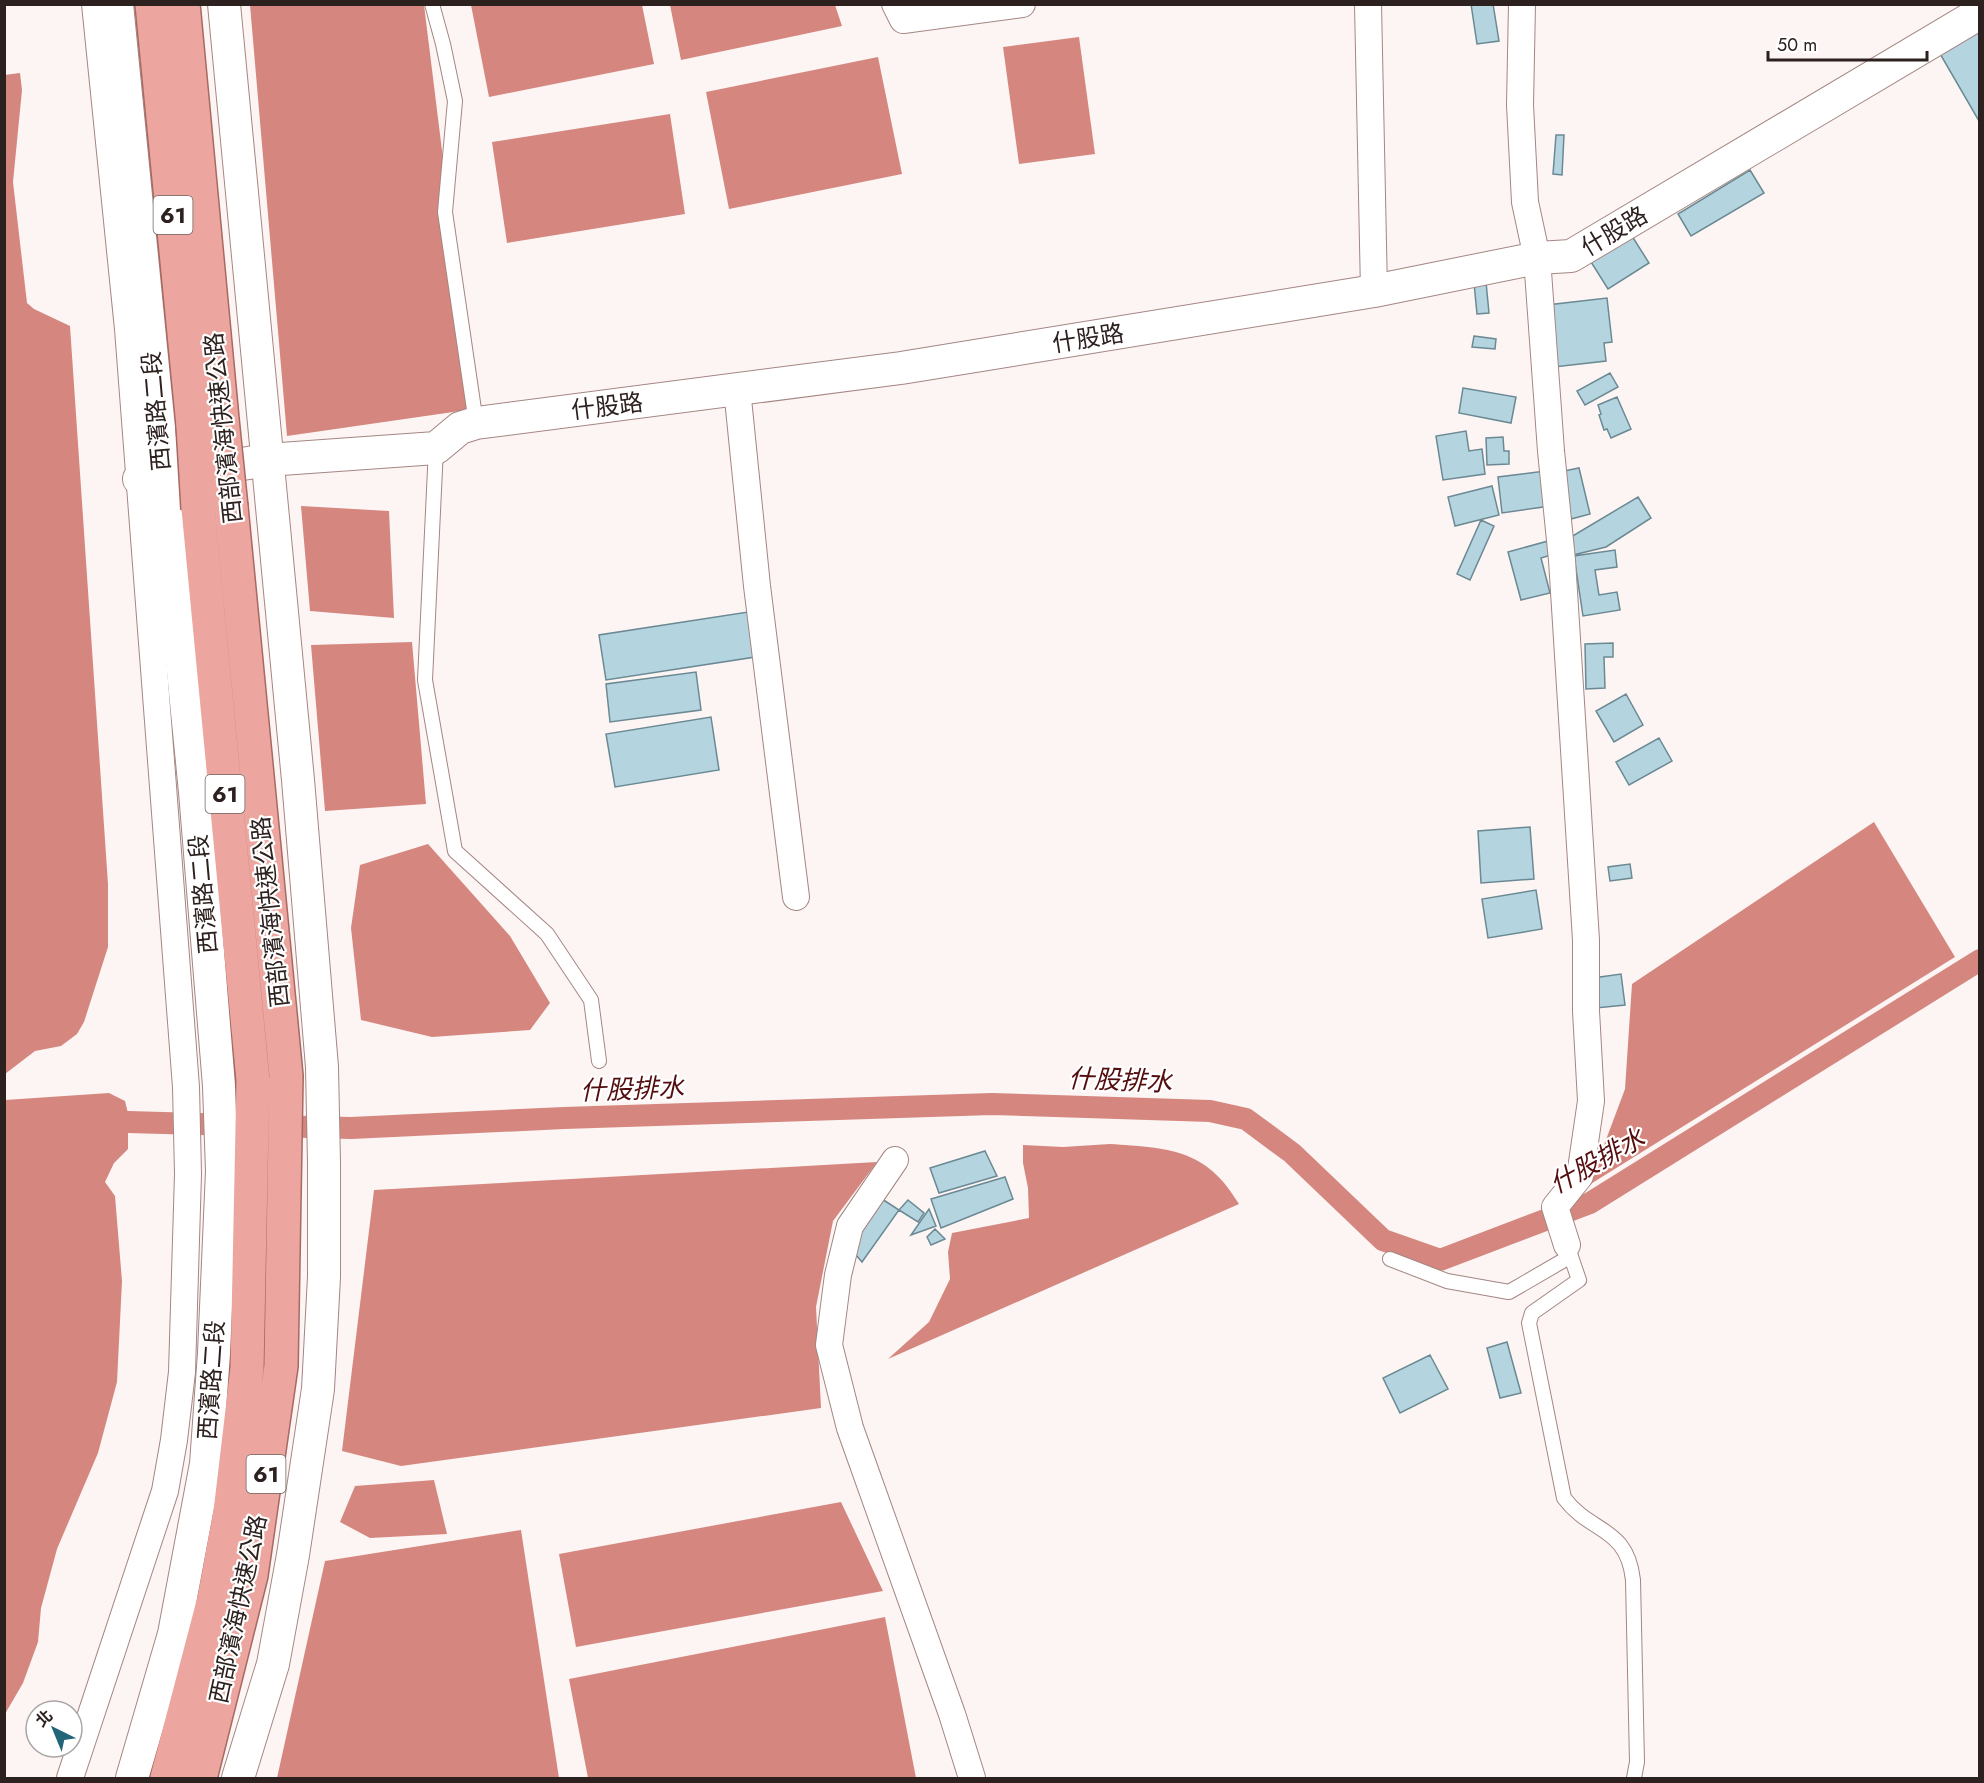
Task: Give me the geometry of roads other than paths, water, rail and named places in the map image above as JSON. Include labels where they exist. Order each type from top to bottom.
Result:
[{"type":"highway","name":"西部濱海快速公路","points":[[152,4],[208,422],[231,507],[286,1076],[281,1366],[251,1575],[200,1779]]},
{"type":"highway","name":"西部濱海快速公路","points":[[167,1779],[214,1599],[230,1512],[247,1368],[236,1168],[253,1080],[198,509],[208,422],[183,4]]},
{"type":"street","points":[[70,1779],[165,1491],[182,1372],[188,1174],[186,1087],[151,478],[128,329],[94,4]]},
{"type":"street","name":"西濱路二段","points":[[117,4],[151,478],[195,792],[219,1086],[236,1168],[214,1353],[206,1464],[174,1634],[132,1779]]},
{"type":"street","points":[[224,4],[298,780],[322,1067],[324,1163],[324,1277],[318,1389],[293,1555],[273,1664],[238,1779]]},
{"type":"street","points":[[895,4],[903,20],[1022,4]]},
{"type":"street","points":[[1368,4],[1374,291]]},
{"type":"street","points":[[1522,4],[1520,105],[1525,202],[1537,258],[1551,451],[1562,560],[1586,940],[1586,1011],[1592,1101],[1580,1176],[1555,1207],[1569,1251]]},
{"type":"street","name":"什股路","points":[[436,448],[460,428],[476,423],[912,366],[1374,291],[1537,258],[1571,256],[1980,13]]},
{"type":"street","points":[[737,389],[757,586],[796,897]]},
{"type":"street","points":[[151,478],[267,460],[436,448]]},
{"type":"street","points":[[895,1160],[850,1226],[838,1275],[829,1345],[850,1428],[952,1714],[972,1779]]},
{"type":"lane","points":[[432,4],[443,44],[454,101],[445,212],[476,423]]},
{"type":"lane","points":[[436,448],[425,680],[455,850],[547,934],[591,1000],[599,1061]]},
{"type":"lane","points":[[1390,1258],[1447,1281],[1509,1292],[1569,1251],[1579,1280],[1532,1313],[1529,1323],[1564,1498],[1573,1509],[1612,1535],[1625,1549],[1631,1564],[1634,1580],[1637,1762],[1634,1779]]},
{"type":"waterway","name":"什股排水","points":[[270,1126],[351,1128],[564,1118],[992,1104],[1210,1111],[1246,1119],[1292,1153],[1383,1240],[1440,1260],[1590,1203],[1980,960]]},
{"type":"waterway","name":"什股排水","points":[[128,1122],[234,1125]]}]
